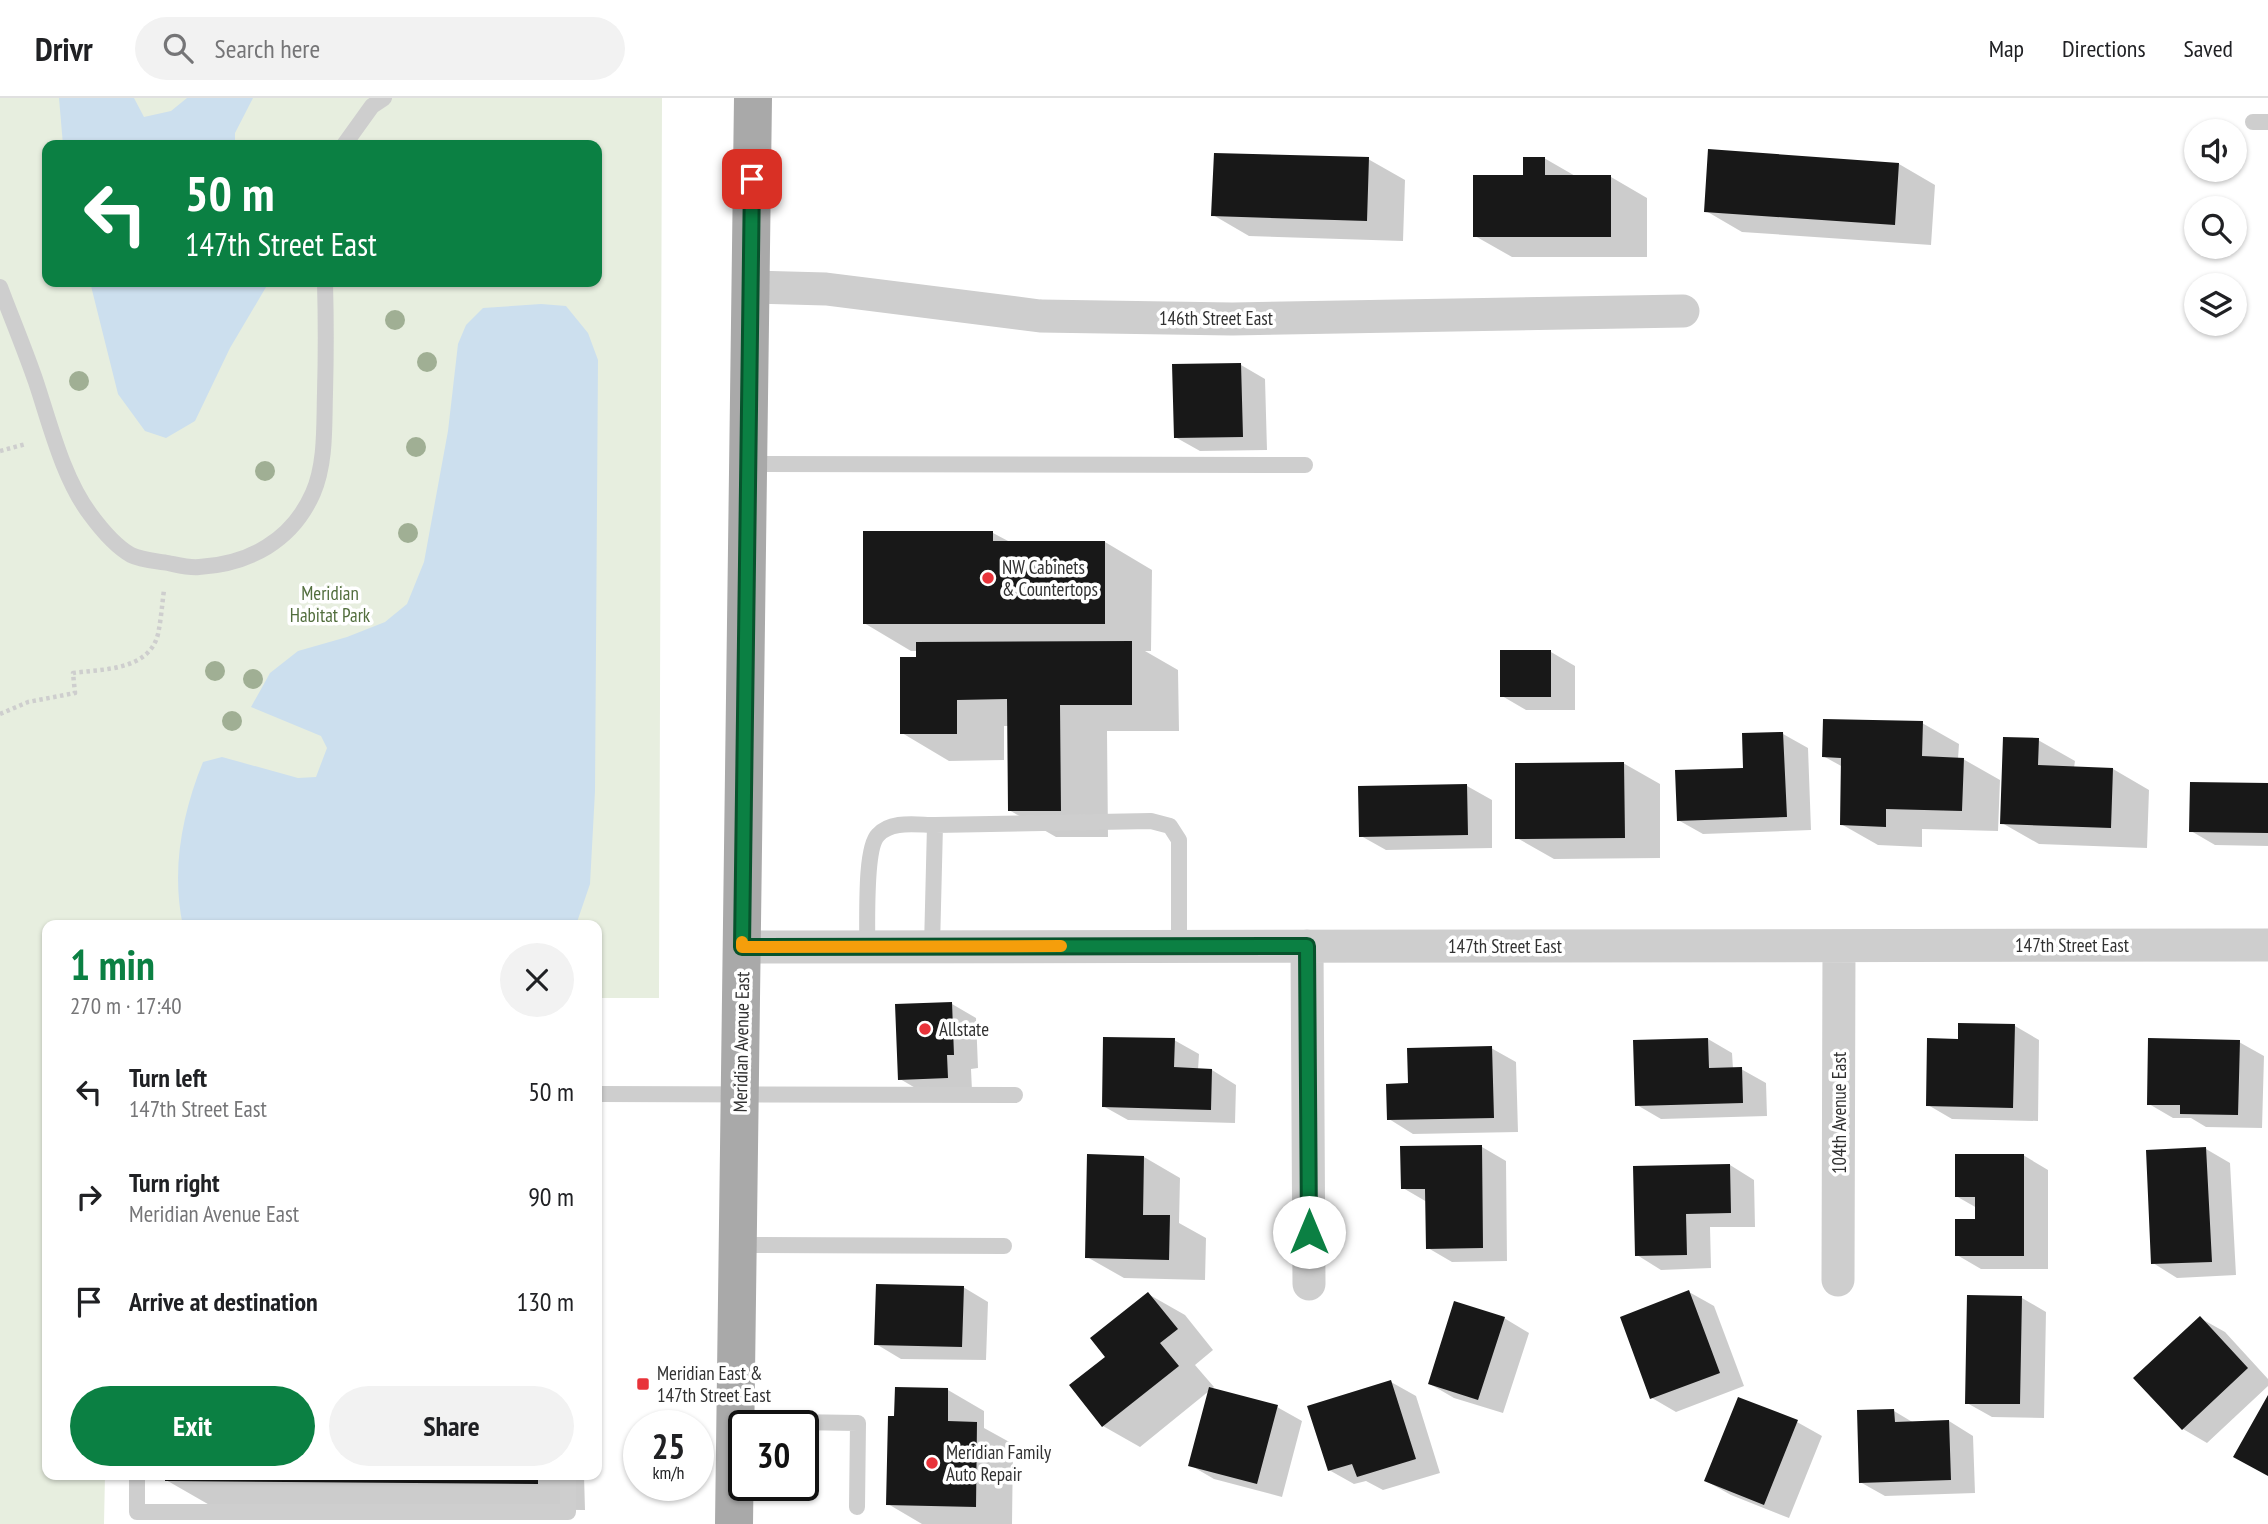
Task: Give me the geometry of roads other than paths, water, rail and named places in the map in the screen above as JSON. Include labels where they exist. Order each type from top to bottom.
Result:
[{"type":"main road","name":"Meridian Avenue East","points":[[735,1410],[753,98]]},
{"type":"main road","name":"Meridian Avenue East","points":[[734,1501],[734,1524]]},
{"type":"street","name":"146th Street East","points":[[750,287],[826,289],[1040,316],[1232,319],[1684,311]]},
{"type":"street","name":"147th Street East","points":[[742,947],[2268,945]]},
{"type":"street","points":[[1307,946],[1310,1284]]},
{"type":"street","name":"104th Avenue East","points":[[1838,1280],[1839,946]]},
{"type":"lane","points":[[348,140],[372,106],[384,98]]},
{"type":"lane","points":[[0,287],[36,380],[52,433],[76,492],[89,513],[111,539],[133,556],[194,567],[227,565],[248,558],[277,540],[299,517],[313,493],[324,439],[327,349],[325,287]]},
{"type":"lane","points":[[748,464],[1304,465]]},
{"type":"lane","points":[[867,947],[870,850],[878,834],[897,825],[1152,821],[1170,826],[1179,840],[1179,946]]},
{"type":"lane","points":[[932,947],[935,825]]},
{"type":"lane","points":[[602,1094],[1015,1095]]},
{"type":"lane","points":[[738,1244],[1004,1246]]},
{"type":"lane","points":[[819,1422],[858,1423],[857,1507]]},
{"type":"lane","points":[[137,1480],[137,1512],[568,1513],[568,1480]]},
{"type":"water","points":[[59,98],[134,98],[144,117],[171,111],[187,98],[253,98],[235,133],[235,140],[63,140]]},
{"type":"water","points":[[91,287],[266,287],[230,348],[195,421],[166,438],[145,431],[118,394]]},
{"type":"water","points":[[541,304],[566,306],[588,333],[598,360],[595,791],[590,884],[578,920],[182,920],[178,884],[181,842],[189,802],[203,762],[222,757],[298,778],[316,777],[327,748],[321,736],[251,707],[270,673],[298,651],[347,637],[385,622],[407,604],[424,562],[448,431],[458,344],[466,325],[483,308]]},
{"type":"place","name":"NW Cabinets & Countertops","points":[[988,578]]},
{"type":"place","name":"Allstate","points":[[925,1029]]},
{"type":"place","name":"Meridian East & 147th Street East","points":[[643,1384]]},
{"type":"place","name":"Meridian Family Auto Repair","points":[[932,1463]]},
{"type":"park label","name":"Meridian Habitat Park","points":[[330,604]]}]
